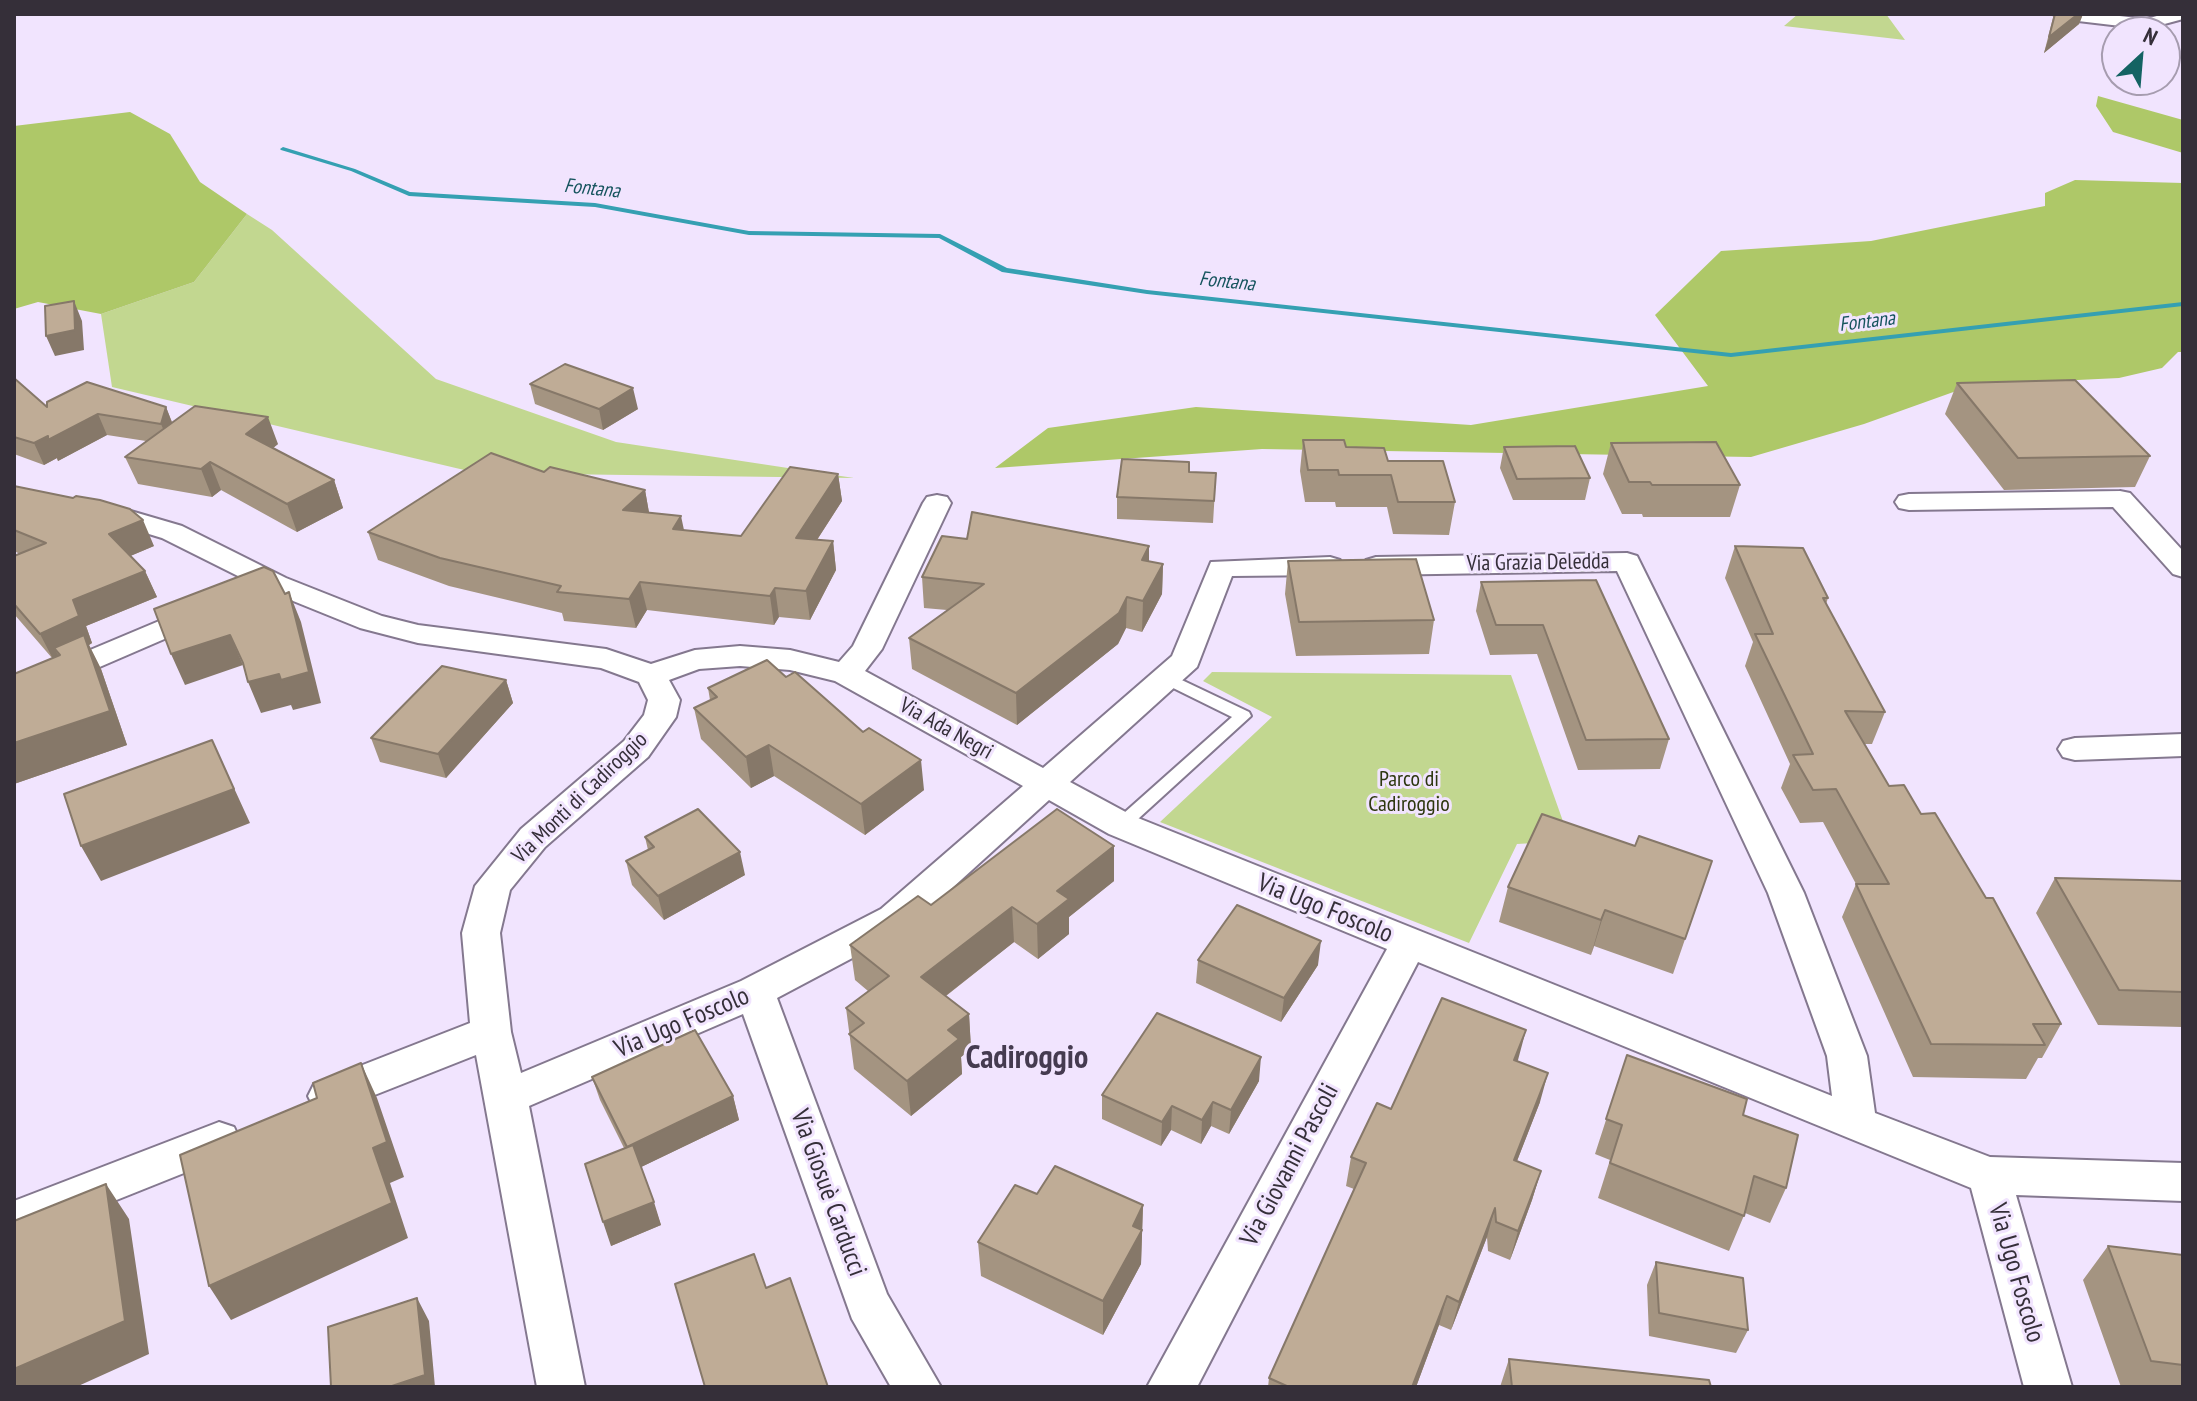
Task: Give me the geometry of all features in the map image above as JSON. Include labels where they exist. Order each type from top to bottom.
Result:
[{"type":"street","points":[[2061,14],[2146,24],[2182,14]]},
{"type":"street","points":[[14,498],[117,515],[172,532],[276,584],[371,622],[418,634],[606,659],[651,675]]},
{"type":"street","points":[[1909,502],[2120,499],[2183,568]]},
{"type":"street","points":[[846,674],[867,649],[937,503]]},
{"type":"street","name":"Via Grazia Deledda","points":[[1047,785],[1186,660],[1221,568],[1627,562],[1786,893],[1847,1056],[1856,1124]]},
{"type":"street","points":[[14,694],[155,630],[276,584]]},
{"type":"street","name":"Via Ada Negri","points":[[651,675],[695,660],[740,656],[790,660],[846,674],[1047,785]]},
{"type":"street","name":"Via Monti di Cadiroggio","points":[[561,1387],[507,1097],[491,1032],[481,933],[493,886],[533,838],[636,749],[660,717],[664,700],[651,675]]},
{"type":"street","points":[[2075,749],[2183,745]]},
{"type":"street","name":"Via Ugo Foscolo","points":[[507,1097],[755,992],[894,919],[1047,785],[1121,825],[1989,1176],[2048,1387]]},
{"type":"street","name":"Via Giovanni Pascoli","points":[[1171,1387],[1409,944]]},
{"type":"street","name":"Via Giosuè Carducci","points":[[755,992],[868,1304],[917,1387]]},
{"type":"street","points":[[14,1221],[491,1032]]},
{"type":"street","points":[[1989,1176],[2183,1182]]},
{"type":"lane","points":[[1121,825],[1243,716],[1167,678]]},
{"type":"green space","points":[[1798,14],[1886,14],[1905,40],[1784,26]]},
{"type":"green space","points":[[2098,96],[2183,120],[2183,153],[2113,132],[2096,106]]},
{"type":"green space","points":[[130,112],[170,134],[200,182],[247,214],[194,282],[101,314],[38,302],[14,309],[14,126]]},
{"type":"green space","points":[[2075,180],[2183,183],[2183,352],[2178,352],[2162,368],[2119,378],[1973,385],[1864,424],[1751,457],[1262,449],[995,468],[1048,428],[1196,407],[1471,425],[1708,386],[1655,315],[1721,251],[1871,241],[2045,206],[2045,193]]},
{"type":"green space","points":[[247,214],[272,230],[436,379],[616,442],[854,478],[477,473],[112,387],[101,314],[194,282]]},
{"type":"green space","name":"Parco di Cadiroggio","points":[[1212,672],[1511,675],[1570,841],[1517,844],[1469,943],[1160,822],[1272,717],[1203,681]]},
{"type":"building","points":[[2055,14],[2078,14],[2049,37]]},
{"type":"building","points":[[74,301],[75,330],[46,336],[45,306]]},
{"type":"building","points":[[565,364],[633,388],[599,409],[530,384]]},
{"type":"building","points":[[14,378],[47,407],[47,402],[87,382],[166,407],[161,424],[98,414],[48,440],[48,436],[34,443],[14,437]]},
{"type":"building","points":[[2075,380],[2150,456],[2018,458],[1957,383]]},
{"type":"building","points":[[195,406],[268,417],[246,434],[334,480],[287,504],[210,462],[201,469],[125,457]]},
{"type":"building","points":[[1303,440],[1344,440],[1346,447],[1384,448],[1388,461],[1443,461],[1455,502],[1398,502],[1391,475],[1339,475],[1338,470],[1308,470]]},
{"type":"building","points":[[1716,442],[1740,485],[1629,482],[1611,443]]},
{"type":"building","points":[[1575,446],[1590,478],[1517,479],[1504,447]]},
{"type":"building","points":[[491,453],[544,472],[550,467],[645,490],[623,510],[681,516],[673,529],[741,536],[790,467],[838,474],[796,538],[833,541],[806,591],[775,588],[770,596],[640,582],[629,599],[557,592],[561,586],[440,558],[368,532]]},
{"type":"building","points":[[1122,459],[1189,462],[1189,472],[1216,473],[1214,501],[1117,497]]},
{"type":"building","points":[[14,486],[100,500],[130,509],[143,520],[109,534],[145,571],[73,600],[79,616],[40,634],[14,604],[14,556],[46,543],[14,530]]},
{"type":"building","points":[[972,512],[1149,546],[1142,560],[1163,564],[1143,601],[1127,597],[1119,613],[1016,693],[909,638],[984,584],[922,577],[942,536],[967,539]]},
{"type":"building","points":[[1735,546],[1803,548],[1828,598],[1823,598],[1885,712],[1845,711],[1889,786],[1904,785],[1921,814],[1935,813],[1986,898],[1993,898],[2061,1024],[2033,1024],[2045,1045],[1931,1044],[1856,884],[1889,884],[1836,789],[1813,790],[1793,755],[1813,754],[1755,634],[1773,634]]},
{"type":"building","points":[[1416,559],[1434,620],[1299,622],[1288,561]]},
{"type":"building","points":[[264,567],[273,571],[285,594],[289,592],[309,672],[281,680],[279,674],[248,682],[230,635],[171,654],[154,609]]},
{"type":"building","points":[[1596,580],[1669,739],[1586,740],[1543,625],[1496,625],[1481,582]]},
{"type":"building","points":[[84,635],[110,711],[14,743],[14,674],[60,655],[54,648]]},
{"type":"building","points":[[767,660],[786,677],[795,672],[863,732],[869,728],[921,760],[861,804],[769,745],[746,757],[694,708],[717,697],[708,688]]},
{"type":"building","points":[[442,666],[506,680],[438,754],[371,738]]},
{"type":"building","points":[[212,740],[234,789],[81,846],[64,794]]},
{"type":"building","points":[[698,809],[740,852],[658,896],[626,861],[654,847],[645,837]]},
{"type":"building","points":[[1057,809],[1114,846],[1057,891],[1069,899],[1037,924],[1012,907],[921,977],[969,1014],[948,1030],[959,1039],[907,1081],[849,1034],[864,1023],[846,1008],[889,976],[850,945],[918,896],[931,905]]},
{"type":"building","points":[[1542,814],[1635,846],[1639,836],[1712,861],[1685,939],[1605,910],[1601,920],[1508,887]]},
{"type":"building","points":[[2055,878],[2183,881],[2183,992],[2119,990]]},
{"type":"building","points":[[1237,905],[1321,941],[1284,998],[1198,960]]},
{"type":"building","points":[[1442,998],[1526,1030],[1514,1060],[1548,1073],[1514,1160],[1541,1171],[1518,1231],[1496,1222],[1495,1208],[1459,1302],[1447,1296],[1412,1387],[1289,1387],[1269,1378],[1366,1163],[1351,1157],[1377,1103],[1391,1109]]},
{"type":"building","points":[[1157,1013],[1261,1057],[1231,1110],[1213,1102],[1202,1120],[1172,1106],[1162,1122],[1102,1095]]},
{"type":"building","points":[[695,1030],[733,1096],[627,1147],[592,1077]]},
{"type":"building","points":[[1627,1055],[1747,1099],[1743,1115],[1798,1135],[1786,1188],[1754,1176],[1744,1216],[1610,1163],[1622,1125],[1606,1119]]},
{"type":"building","points":[[361,1063],[387,1142],[373,1148],[392,1203],[209,1286],[180,1155],[317,1098],[313,1083]]},
{"type":"building","points":[[633,1145],[654,1202],[603,1222],[585,1164]]},
{"type":"building","points":[[1055,1166],[1143,1205],[1133,1226],[1142,1230],[1103,1301],[978,1242],[1015,1185],[1037,1194]]},
{"type":"building","points":[[106,1184],[125,1321],[14,1369],[14,1221]]},
{"type":"building","points":[[2108,1246],[2183,1255],[2183,1365],[2151,1361]]},
{"type":"building","points":[[754,1254],[766,1288],[790,1278],[828,1387],[705,1387],[675,1284]]},
{"type":"building","points":[[1656,1262],[1743,1278],[1748,1330],[1659,1313]]},
{"type":"building","points":[[417,1298],[425,1375],[389,1387],[331,1387],[328,1327]]},
{"type":"building","points":[[1509,1359],[1709,1380],[1711,1387],[1512,1387]]},
{"type":"waterway","name":"Fontana","points":[[283,149],[353,170],[409,194],[595,205],[749,233],[940,236],[1005,270],[1147,292],[1731,355],[2183,304]]},
{"type":"district","name":"Cadiroggio","points":[[1027,1059]]}]
